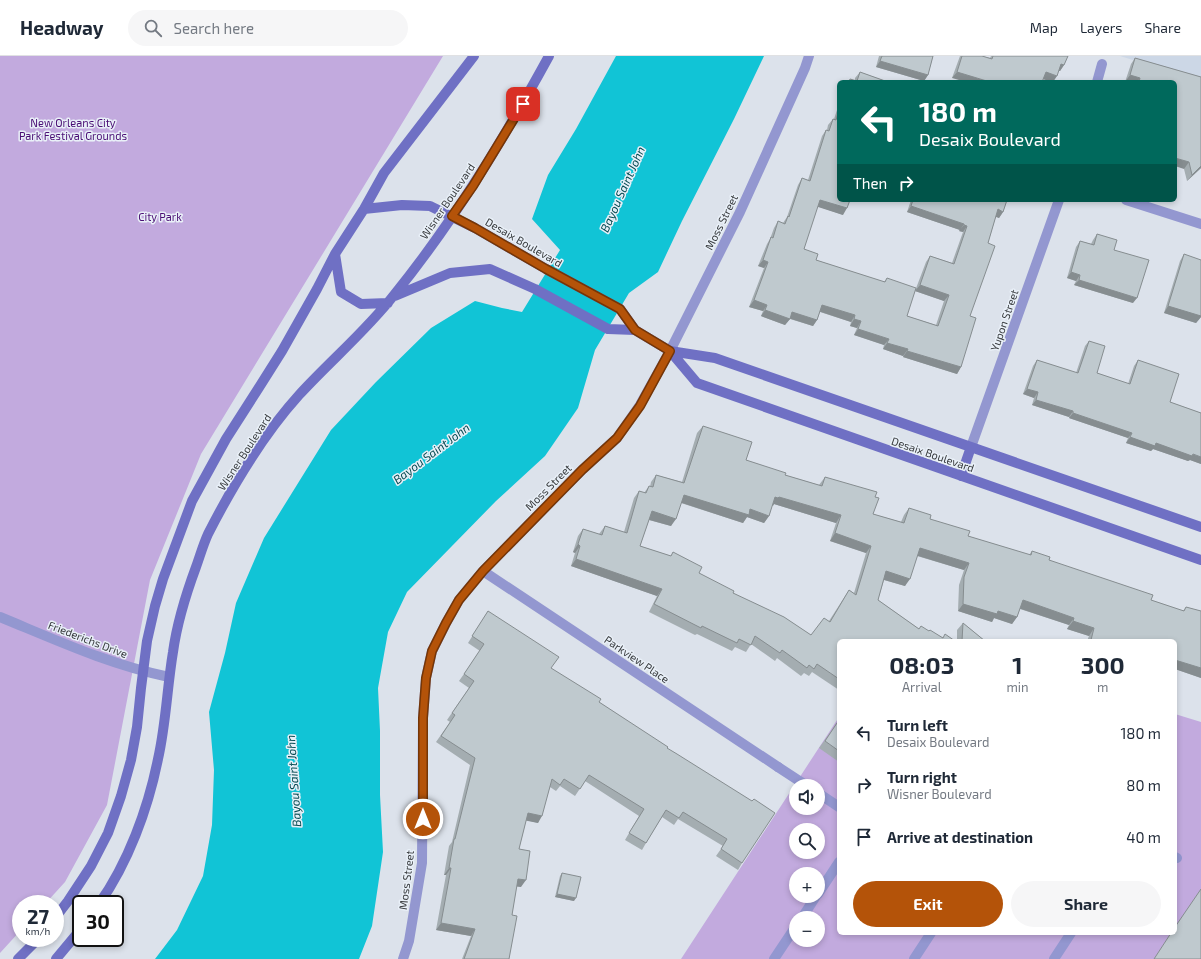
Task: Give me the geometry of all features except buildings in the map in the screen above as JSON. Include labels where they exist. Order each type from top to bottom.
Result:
[{"type":"street","name":"Wisner Boulevard","points":[[64,906],[92,866],[108,833],[121,796],[131,760],[137,727],[147,641],[161,586],[192,501],[226,439],[298,323],[335,254],[364,209],[384,173],[474,56]]},
{"type":"street","name":"Wisner Boulevard","points":[[104,895],[120,867],[136,832],[150,795],[165,720],[173,649],[182,610],[206,538],[232,490],[269,431],[294,401],[391,300],[427,252],[473,186],[517,116],[549,56]]},
{"type":"street","name":"Moss Street","points":[[403,959],[410,941],[422,863],[423,718],[426,678],[432,651],[459,600],[483,571],[582,470],[617,438],[640,406],[670,351],[740,212],[805,68],[808,56]]},
{"type":"street","points":[[1098,80],[1102,64]]},
{"type":"street","name":"Yupon Street","points":[[971,447],[1058,202]]},
{"type":"street","points":[[1132,202],[1201,224]]},
{"type":"street","name":"Desaix Boulevard","points":[[364,209],[402,205],[430,206],[475,228],[620,309],[635,330],[670,351],[697,383],[1201,560]]},
{"type":"street","points":[[335,254],[342,292],[361,304],[391,300]]},
{"type":"street","name":"Desaix Boulevard","points":[[391,300],[450,273],[490,269],[535,289],[608,329],[635,330]]},
{"type":"street","name":"Desaix Boulevard","points":[[670,351],[715,358],[1201,527]]},
{"type":"street","points":[[961,476],[971,447]]},
{"type":"street","name":"Parkview Place","points":[[483,571],[796,779]]},
{"type":"street","name":"Friederichs Drive","points":[[0,617],[96,656],[143,672],[169,677]]},
{"type":"street","points":[[825,798],[837,806]]},
{"type":"street","points":[[825,883],[837,865]]},
{"type":"street","points":[[914,959],[930,935]]},
{"type":"street","points":[[1054,959],[1070,935]]},
{"type":"street","points":[[774,959],[789,936]]},
{"type":"street","points":[[56,959],[72,940]]},
{"type":"street","points":[[18,959],[30,947]]},
{"type":"shaded area","points":[[1120,56],[1201,56],[1201,81]]},
{"type":"green space","name":"City Park","points":[[0,56],[443,56],[201,454],[150,580],[107,805],[65,882],[53,895],[12,895],[12,940],[0,953]]},
{"type":"green space","points":[[1177,715],[1201,722],[1201,959],[681,959],[789,794],[789,815],[825,815],[825,779],[799,779],[837,720],[837,935],[1177,935]]},
{"type":"water","name":"Bayou Saint John","points":[[616,56],[764,56],[658,272],[629,293],[595,350],[578,408],[545,456],[496,501],[407,592],[388,632],[378,688],[380,795],[383,852],[372,926],[359,959],[155,959],[177,930],[203,876],[212,825],[214,770],[209,712],[225,653],[236,603],[264,538],[331,430],[376,382],[431,328],[475,301],[522,312],[560,250],[532,219],[548,175],[576,129]]},
{"type":"route","points":[[423,819],[423,718],[426,678],[432,651],[446,623],[459,600],[483,571],[582,470],[617,438],[640,406],[670,351],[635,330],[620,309],[452,216],[473,186],[523,104]]},
{"type":"park label","name":"New Orleans City Park Festival Grounds","points":[[73,128]]}]
